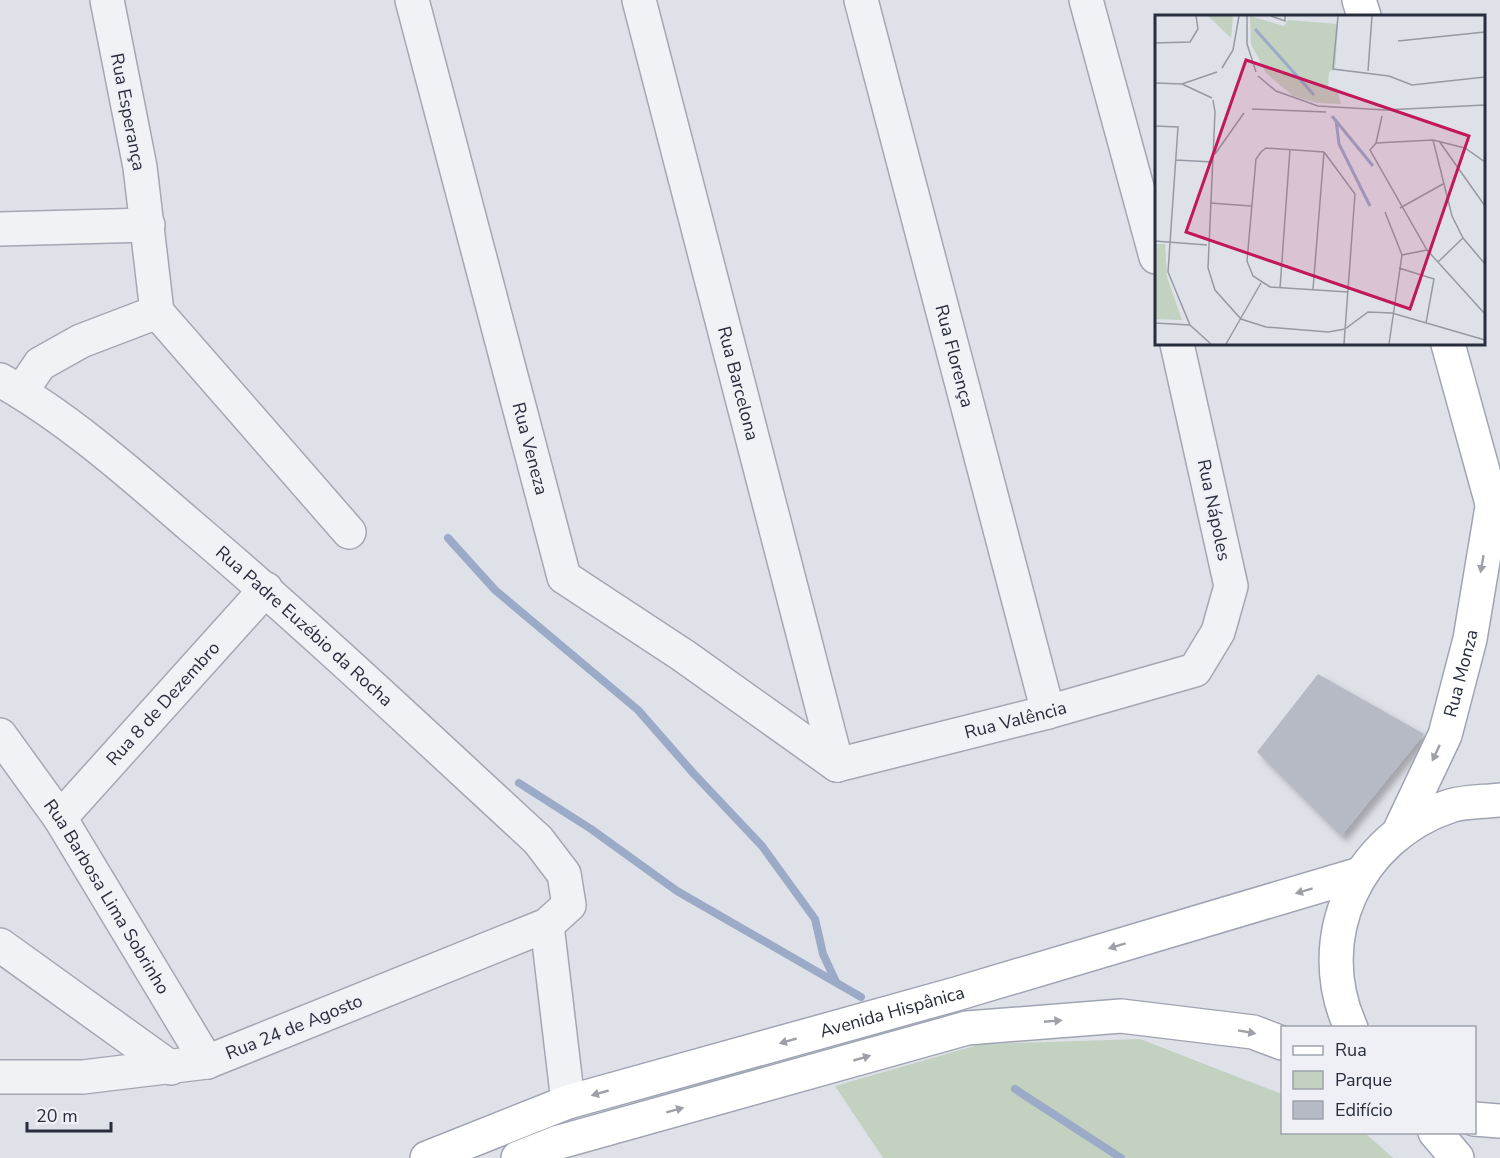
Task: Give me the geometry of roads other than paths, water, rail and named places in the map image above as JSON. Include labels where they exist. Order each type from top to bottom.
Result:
[{"type":"main road","points":[[1359,0],[1364,15]]},
{"type":"main road","name":"Rua Monza","points":[[1399,832],[1445,735],[1470,639],[1494,498],[1448,345]]},
{"type":"main road","points":[[1350,1026],[1341,1006],[1334,961],[1341,915],[1360,874],[1399,832],[1451,805],[1500,800]]},
{"type":"main road","name":"Avenida Hispânica","points":[[427,1158],[568,1102],[956,994],[1360,874]]},
{"type":"main road","points":[[956,994],[967,1028]]},
{"type":"main road","name":"Avenida Hispânica","points":[[518,1158],[556,1143],[967,1028],[1120,1016],[1253,1032],[1281,1043]]},
{"type":"main road","points":[[1476,1119],[1500,1121]]},
{"type":"main road","points":[[1437,1134],[1457,1158]]},
{"type":"street","name":"Rua Esperança","points":[[107,0],[140,167],[157,312]]},
{"type":"street","name":"Rua Veneza","points":[[412,0],[564,577],[684,656],[837,765]]},
{"type":"street","name":"Rua Barcelona","points":[[639,0],[837,765]]},
{"type":"street","name":"Rua Florença","points":[[861,0],[1048,712]]},
{"type":"street","points":[[1086,0],[1155,253]]},
{"type":"street","points":[[0,229],[148,225]]},
{"type":"street","points":[[10,386],[40,364],[81,341],[157,312],[348,532]]},
{"type":"street","name":"Rua Nápoles","points":[[1177,345],[1231,586],[1218,632],[1195,670]]},
{"type":"street","name":"Rua Padre Euzébio da Rocha","points":[[10,386],[156,496],[266,589],[538,840],[564,874],[558,915],[568,1102]]},
{"type":"street","name":"Rua 8 de Dezembro","points":[[60,818],[266,589]]},
{"type":"street","name":"Rua Valência","points":[[837,765],[1048,712],[1195,670]]},
{"type":"street","name":"Rua Barbosa Lima Sobrinho","points":[[0,735],[60,818],[207,1062]]},
{"type":"street","name":"Rua 24 de Agosto","points":[[0,1077],[83,1077],[207,1062],[558,915]]},
{"type":"street","points":[[0,945],[171,1068]]},
{"type":"waterway","points":[[448,538],[495,590],[638,710],[762,846],[815,919],[823,954],[836,982]]},
{"type":"waterway","points":[[519,783],[591,829],[677,891],[861,997]]},
{"type":"waterway","points":[[1015,1089],[1121,1158]]}]
